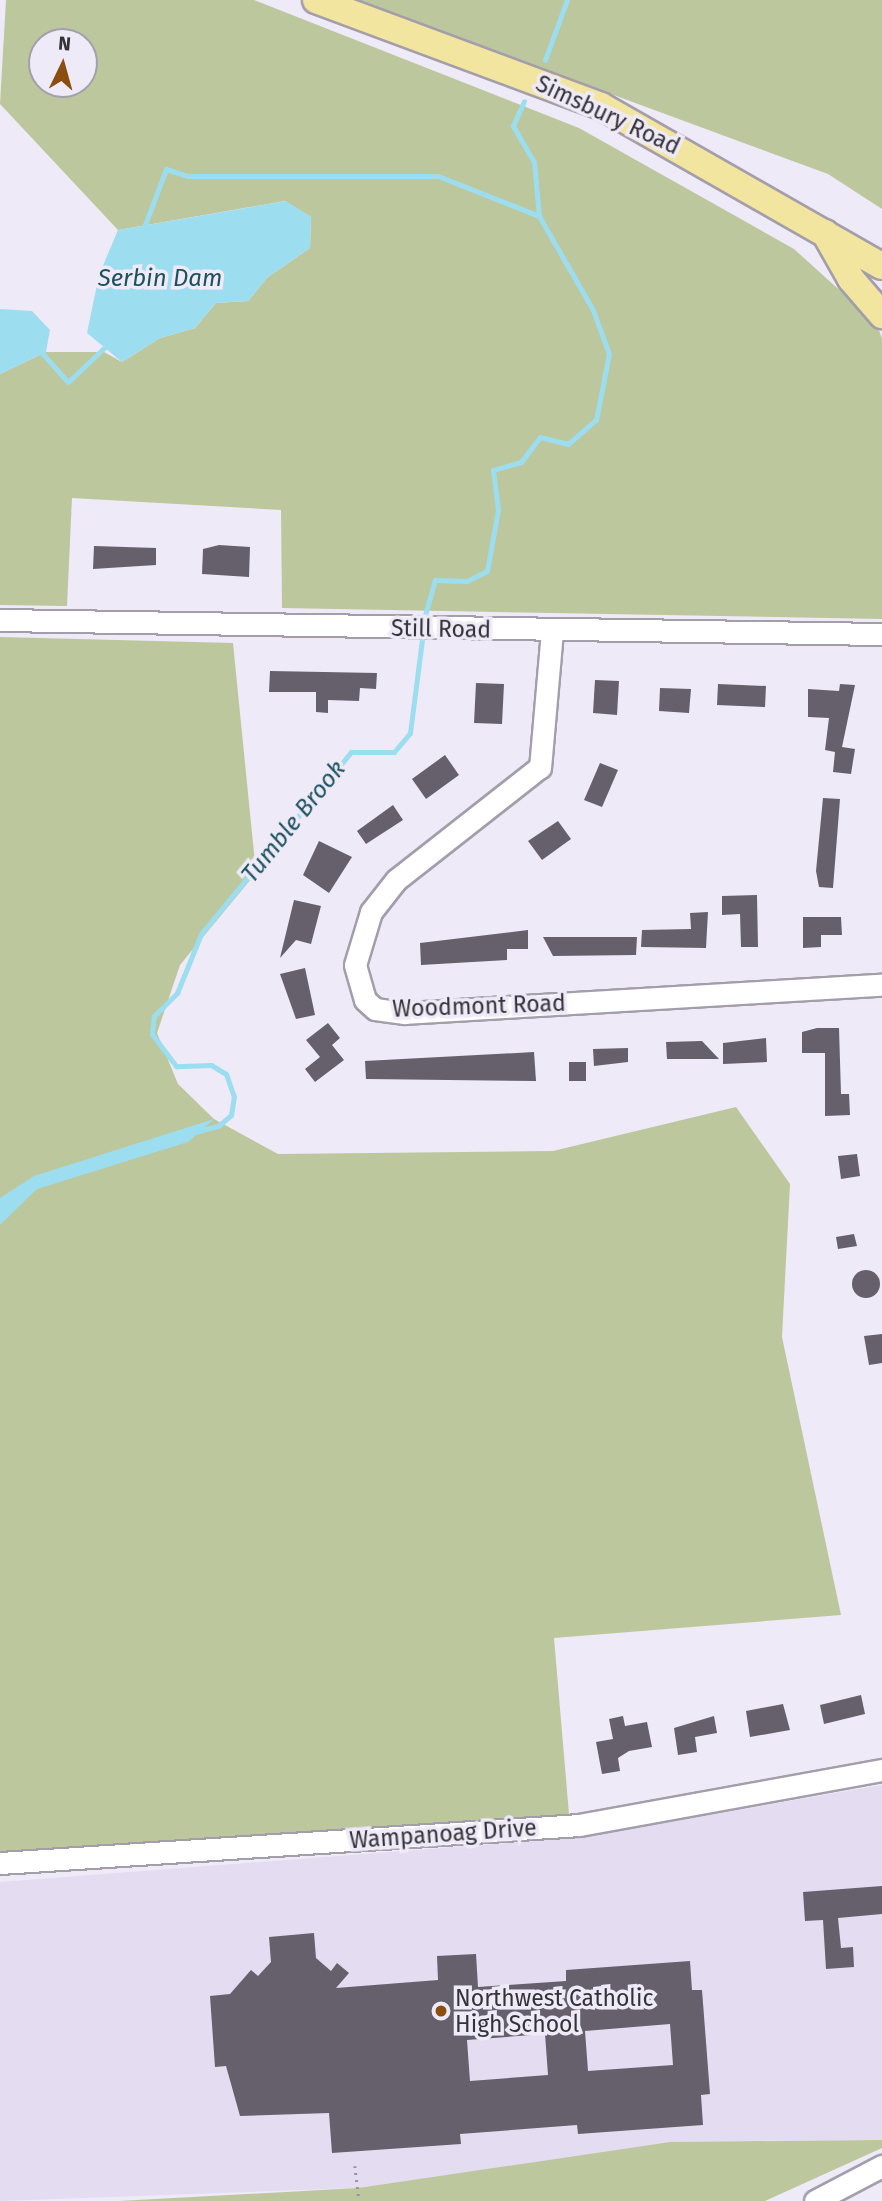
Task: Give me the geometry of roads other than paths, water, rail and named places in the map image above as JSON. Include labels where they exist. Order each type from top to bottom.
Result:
[{"type":"main road","name":"Simsbury Road","points":[[316,0],[601,106],[870,253],[882,266]]},
{"type":"main road","points":[[823,228],[851,279],[882,315]]},
{"type":"street","name":"Still Road","points":[[0,620],[552,631],[882,634]]},
{"type":"street","name":"Woodmont Road","points":[[552,631],[540,767],[396,880],[370,912],[355,965],[365,1000],[375,1009],[405,1013],[882,985]]},
{"type":"street","name":"Wampanoag Drive","points":[[0,1863],[579,1825],[882,1770]]},
{"type":"street","points":[[815,2201],[882,2165]]},
{"type":"water","name":"Serbin Dam","points":[[286,201],[311,217],[310,248],[268,277],[248,301],[216,303],[195,328],[160,338],[122,362],[87,333],[99,275],[118,230]]},
{"type":"water","points":[[0,309],[32,311],[50,330],[46,352],[0,374]]},
{"type":"water","points":[[214,1119],[188,1142],[37,1189],[0,1225],[0,1198],[34,1176]]},
{"type":"waterway","name":"Tumble Brook","points":[[545,60],[567,0]]},
{"type":"waterway","name":"Tumble Brook","points":[[423,622],[435,580],[467,581],[487,571],[498,510],[493,470],[521,462],[540,437],[568,444],[596,420],[609,354],[593,310],[539,216],[534,162],[513,126],[524,101]]},
{"type":"waterway","points":[[143,230],[166,169],[188,176],[438,176],[539,216]]},
{"type":"waterway","points":[[41,352],[68,382],[106,346]]},
{"type":"waterway","name":"Tumble Brook","points":[[195,1132],[218,1126],[231,1115],[234,1097],[226,1074],[211,1065],[176,1066],[152,1034],[154,1016],[177,993],[201,934],[351,752],[394,752],[410,733],[423,632]]},
{"type":"place","name":"Northwest Catholic High School","points":[[441,2011]]}]
